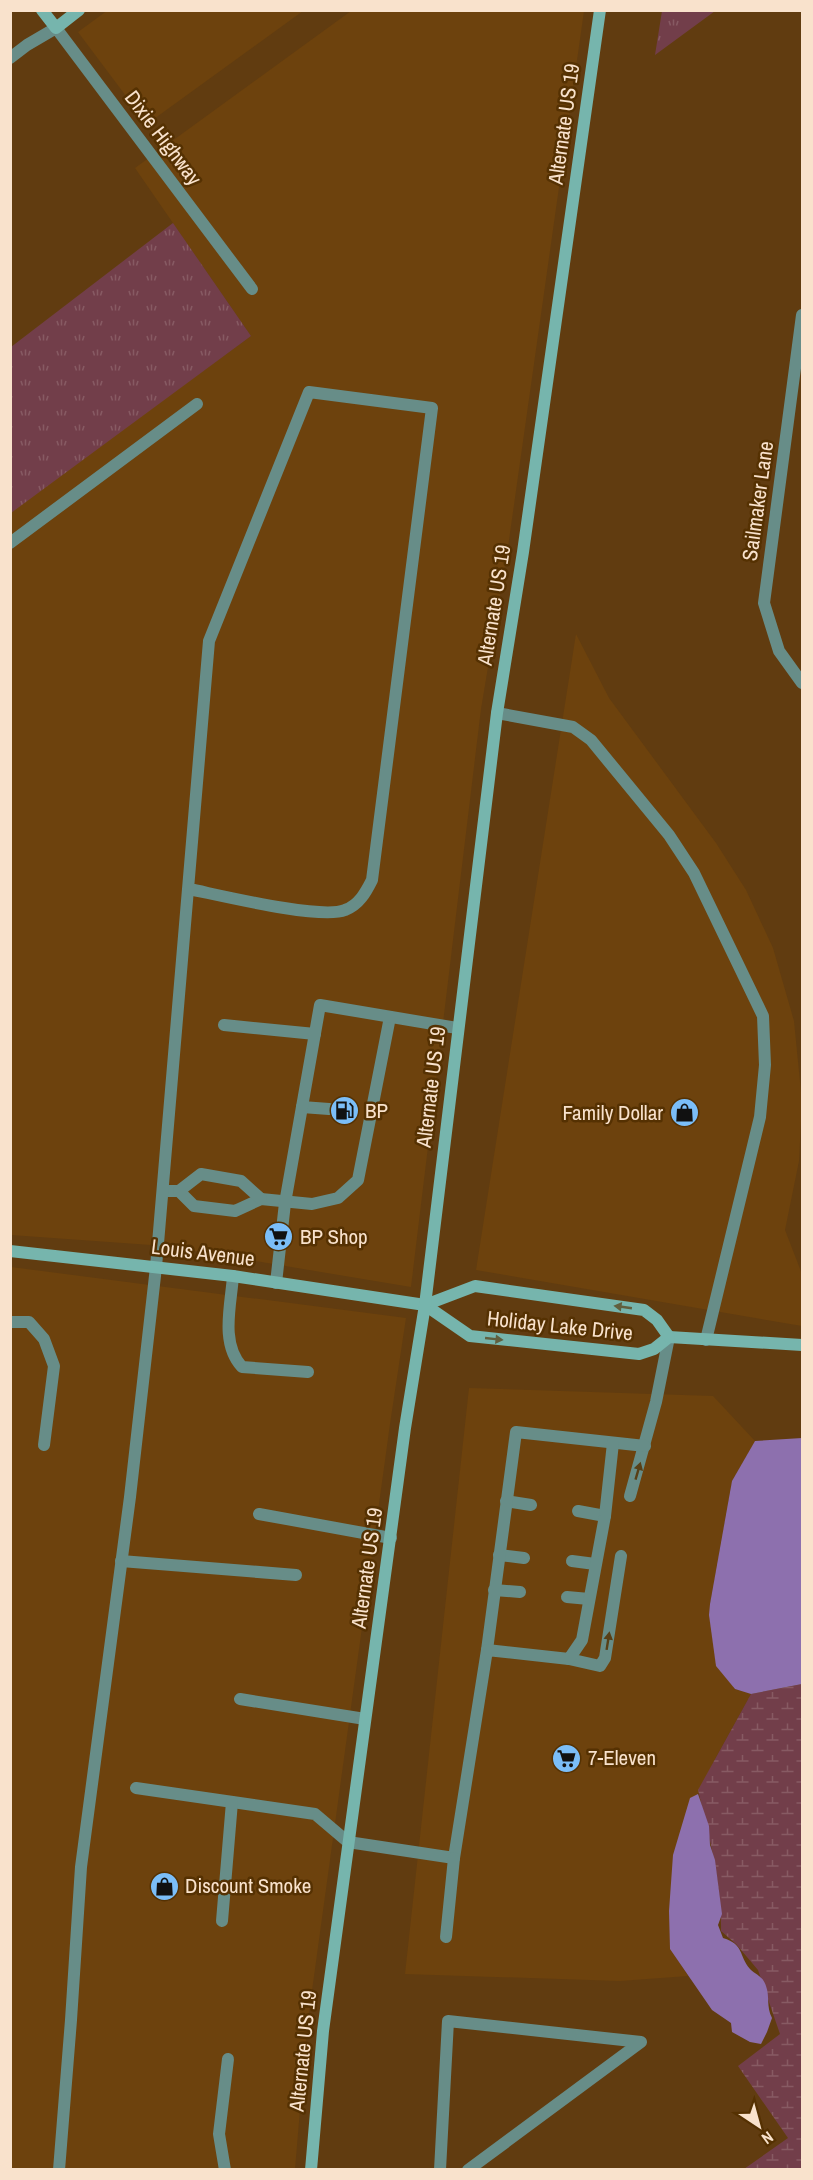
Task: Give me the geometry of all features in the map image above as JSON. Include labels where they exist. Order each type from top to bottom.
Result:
[{"type":"main road","name":"Dixie Highway","points":[[42,10],[56,28]]},
{"type":"main road","points":[[56,28],[79,10]]},
{"type":"main road","name":"Alternate US 19","points":[[311,2169],[323,2031],[405,1428],[425,1305],[496,713],[523,552],[600,10]]},
{"type":"main road","name":"Louis Avenue","points":[[10,1251],[233,1276],[425,1305]]},
{"type":"main road","name":"Holiday Lake Drive","points":[[475,1286],[644,1310],[657,1320],[669,1337],[654,1349],[639,1354],[470,1336],[425,1305],[475,1286]]},
{"type":"main road","points":[[669,1337],[802,1345]]},
{"type":"street","points":[[10,58],[56,28]]},
{"type":"street","name":"Dixie Highway","points":[[56,28],[252,289]]},
{"type":"street","name":"Sailmaker Lane","points":[[802,315],[765,603],[779,651],[802,683]]},
{"type":"street","points":[[58,2169],[81,1868],[156,1267],[209,641],[309,392],[432,408],[372,880],[363,897],[345,910],[321,914],[189,889]]},
{"type":"street","points":[[10,543],[197,404]]},
{"type":"street","points":[[496,713],[573,727],[591,740],[669,835],[694,873],[763,1016],[765,1065],[760,1117],[706,1340]]},
{"type":"street","points":[[276,1282],[285,1203],[320,1005],[457,1028]]},
{"type":"street","points":[[163,1191],[180,1191],[201,1174],[241,1181],[261,1199],[312,1204],[338,1198],[358,1180],[365,1114],[390,1017]]},
{"type":"street","points":[[224,1025],[315,1034]]},
{"type":"street","points":[[302,1107],[329,1109]]},
{"type":"street","points":[[180,1191],[194,1206],[236,1211],[261,1199]]},
{"type":"street","points":[[233,1276],[228,1341],[234,1358],[242,1366],[308,1372]]},
{"type":"street","points":[[10,1322],[30,1322],[44,1338],[54,1366],[44,1445]]},
{"type":"street","points":[[630,1496],[645,1446],[669,1337]]},
{"type":"street","points":[[446,1937],[454,1858],[487,1650],[516,1432],[645,1446]]},
{"type":"street","points":[[569,1659],[582,1640],[605,1515],[613,1443]]},
{"type":"street","points":[[506,1501],[531,1505]]},
{"type":"street","points":[[578,1511],[605,1515]]},
{"type":"street","points":[[259,1514],[391,1538]]},
{"type":"street","points":[[499,1555],[524,1558]]},
{"type":"street","points":[[487,1650],[569,1659],[600,1666],[605,1658],[621,1556]]},
{"type":"street","points":[[121,1561],[296,1575]]},
{"type":"street","points":[[572,1562],[595,1564]]},
{"type":"street","points":[[495,1590],[520,1592]]},
{"type":"street","points":[[567,1597],[589,1599]]},
{"type":"street","points":[[240,1699],[365,1719]]},
{"type":"street","points":[[136,1788],[315,1814],[348,1842],[454,1858]]},
{"type":"street","points":[[222,1921],[232,1802]]},
{"type":"street","points":[[440,2169],[448,2021],[641,2042],[468,2169]]},
{"type":"street","points":[[225,2169],[219,2133],[228,2059]]},
{"type":"shaded area","points":[[108,10],[303,11],[147,124],[78,32]]},
{"type":"shaded area","points":[[351,11],[584,11],[508,547],[481,709],[411,1287],[165,1246],[11,1235],[10,511],[251,336],[135,168]]},
{"type":"shaded area","points":[[576,634],[609,698],[716,843],[746,890],[773,948],[794,1021],[802,1102],[799,1161],[785,1230],[802,1274],[802,1326],[476,1270]]},
{"type":"shaded area","points":[[11,1267],[406,1318],[307,2027],[295,2169],[11,2170]]},
{"type":"shaded area","points":[[469,1388],[713,1396],[755,1441],[732,1481],[710,1604],[734,1689],[751,1694],[684,1821],[670,1948],[688,1976],[620,1981],[405,1974]]},
{"type":"shaded area","points":[[802,1438],[802,1684],[751,1694],[735,1689],[716,1666],[709,1615],[732,1481],[755,1441]]},
{"type":"shaded area","points":[[698,1794],[709,1826],[710,1845],[715,1860],[722,1914],[718,1925],[723,1938],[738,1947],[746,1964],[763,1980],[767,1990],[772,2018],[761,2044],[750,2042],[732,2032],[731,2023],[712,2010],[670,1949],[669,1911],[673,1855],[690,1798]]},
{"type":"green space","points":[[662,10],[715,11],[655,55]]},
{"type":"green space","points":[[173,223],[251,336],[11,513],[11,347]]},
{"type":"green space","points":[[802,1684],[802,2169],[744,2169],[788,2138],[738,2066],[780,2034],[758,1970],[736,1944],[721,1931],[717,1878],[698,1790],[751,1694]]},
{"type":"place","name":"BP","points":[[344,1111]]},
{"type":"place","name":"Family Dollar","points":[[684,1113]]},
{"type":"place","name":"BP Shop","points":[[279,1237]]},
{"type":"place","name":"7-Eleven","points":[[567,1758]]},
{"type":"place","name":"Discount Smoke","points":[[164,1886]]}]
